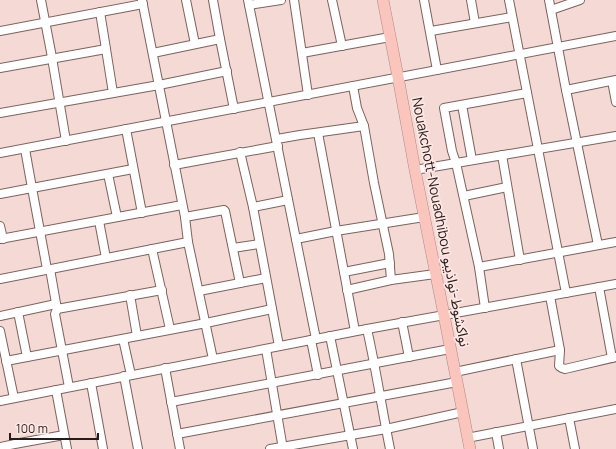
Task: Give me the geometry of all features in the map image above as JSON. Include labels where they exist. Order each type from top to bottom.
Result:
[{"type":"highway","name":"Nouakchott-Nouadhibou نواكشوط-نواذيبو","points":[[383,0],[470,449]]},
{"type":"street","points":[[41,0],[66,141]]},
{"type":"street","points":[[186,0],[195,44]]},
{"type":"street","points":[[213,0],[234,109]]},
{"type":"street","points":[[281,0],[249,2],[296,239],[314,340],[318,375]]},
{"type":"street","points":[[294,0],[308,95]]},
{"type":"street","points":[[332,0],[342,46]]},
{"type":"street","points":[[424,0],[431,31],[437,70]]},
{"type":"street","points":[[470,0],[475,23]]},
{"type":"street","points":[[509,0],[566,293]]},
{"type":"street","points":[[549,0],[598,246]]},
{"type":"street","points":[[551,10],[580,0]]},
{"type":"street","points":[[0,31],[100,12],[142,2],[153,53],[188,242],[213,359]]},
{"type":"street","points":[[100,12],[113,93]]},
{"type":"street","points":[[431,31],[512,17]]},
{"type":"street","points":[[0,153],[616,36]]},
{"type":"street","points":[[302,53],[390,37]]},
{"type":"street","points":[[153,53],[220,39]]},
{"type":"street","points":[[0,68],[106,49]]},
{"type":"street","points":[[0,113],[159,85],[227,71]]},
{"type":"street","points":[[566,90],[614,80],[616,102]]},
{"type":"street","points":[[353,86],[356,108],[364,126],[390,263],[391,280]]},
{"type":"street","points":[[485,308],[479,267],[444,110],[445,108],[527,93]]},
{"type":"street","points":[[462,105],[472,160]]},
{"type":"street","points":[[174,165],[240,152],[318,133],[364,126]]},
{"type":"street","points":[[126,129],[142,213]]},
{"type":"street","points":[[318,133],[355,331]]},
{"type":"street","points":[[415,170],[616,136]]},
{"type":"street","points":[[25,149],[39,232],[57,307],[55,314],[69,387]]},
{"type":"street","points":[[240,152],[253,208],[280,346]]},
{"type":"street","points":[[502,155],[520,260]]},
{"type":"street","points":[[0,194],[133,169]]},
{"type":"street","points":[[108,174],[117,217]]},
{"type":"street","points":[[464,196],[507,187]]},
{"type":"street","points":[[253,208],[288,200]]},
{"type":"street","points":[[0,226],[1,239],[182,205]]},
{"type":"street","points":[[184,217],[225,210],[240,283]]},
{"type":"street","points":[[296,239],[424,217]]},
{"type":"street","points":[[99,221],[106,258]]},
{"type":"street","points":[[0,279],[188,242]]},
{"type":"street","points":[[479,267],[616,242]]},
{"type":"street","points":[[233,248],[259,244]]},
{"type":"street","points":[[152,249],[170,329]]},
{"type":"street","points":[[344,272],[390,263]]},
{"type":"street","points":[[347,290],[391,280],[435,274]]},
{"type":"street","points":[[199,291],[266,278]]},
{"type":"street","points":[[0,400],[402,322],[616,284]]},
{"type":"street","points":[[550,296],[560,350],[559,366],[565,368],[614,358],[612,339],[599,287]]},
{"type":"street","points":[[0,316],[162,290]]},
{"type":"street","points":[[130,295],[137,336]]},
{"type":"street","points":[[6,361],[272,309]]},
{"type":"street","points":[[18,312],[27,357]]},
{"type":"street","points":[[402,322],[409,357]]},
{"type":"street","points":[[367,329],[375,363],[390,449]]},
{"type":"street","points":[[0,331],[14,398]]},
{"type":"street","points":[[330,336],[353,449]]},
{"type":"street","points":[[123,339],[138,449]]},
{"type":"street","points":[[266,349],[283,448]]},
{"type":"street","points":[[172,402],[450,349]]},
{"type":"street","points":[[177,434],[380,396],[456,377],[516,359],[560,350]]},
{"type":"street","points":[[516,359],[533,449]]},
{"type":"street","points":[[166,368],[180,449]]},
{"type":"street","points":[[91,383],[103,449]]},
{"type":"street","points":[[56,390],[66,449]]},
{"type":"street","points":[[468,438],[616,409]]},
{"type":"street","points":[[270,449],[283,448],[317,440],[386,429],[463,412]]},
{"type":"street","points":[[569,418],[575,449]]},
{"type":"street","points":[[496,432],[499,449]]},
{"type":"street","points":[[0,447],[20,446],[64,435]]},
{"type":"street","points":[[317,440],[319,449]]}]
